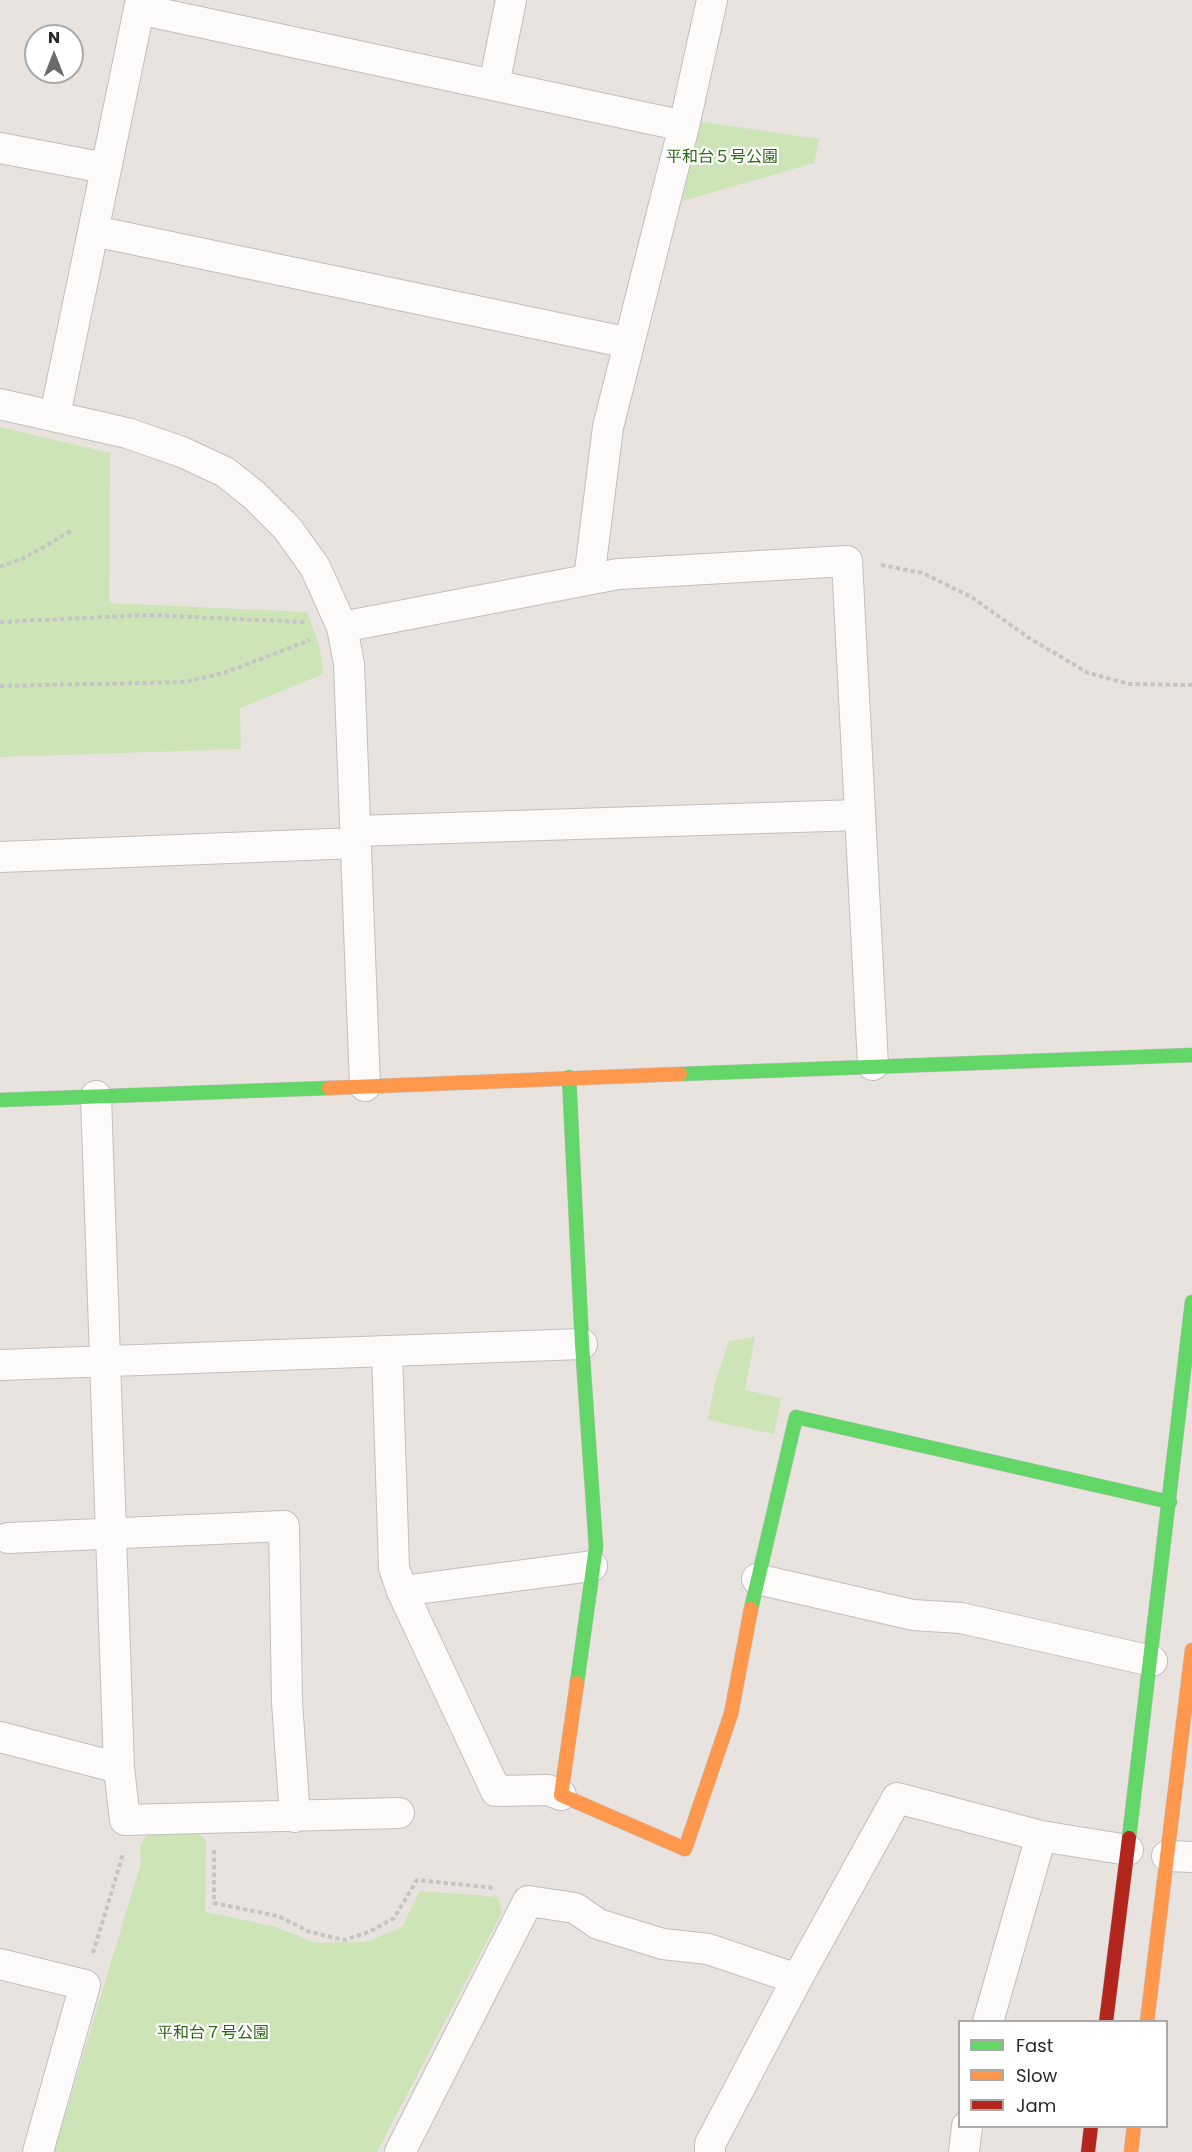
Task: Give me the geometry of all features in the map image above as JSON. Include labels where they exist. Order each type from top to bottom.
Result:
[{"type":"street","points":[[494,85],[511,0]]},
{"type":"street","points":[[590,579],[608,427],[684,126],[712,0]]},
{"type":"street","points":[[56,416],[140,4],[684,126]]},
{"type":"street","points":[[0,148],[105,168]]},
{"type":"street","points":[[94,231],[629,343]]},
{"type":"street","points":[[0,404],[127,433],[182,452],[225,472],[254,495],[286,528],[315,567],[339,621],[349,664],[365,1086]]},
{"type":"street","points":[[339,621],[618,574],[847,561],[873,1065]]},
{"type":"street","points":[[0,857],[356,837],[859,815]]},
{"type":"street","points":[[0,1100],[873,1065],[1192,1055]]},
{"type":"street","points":[[561,1795],[596,1547],[582,1344],[569,1077]]},
{"type":"street","points":[[96,1096],[113,1535],[119,1768],[125,1820],[399,1813]]},
{"type":"street","points":[[1106,2020],[1152,1661],[1192,1302]]},
{"type":"street","points":[[0,1365],[582,1344]]},
{"type":"street","points":[[387,1352],[394,1568],[402,1591],[496,1791],[548,1790],[685,1849],[731,1714],[757,1579],[796,1417],[1170,1502]]},
{"type":"street","points":[[8,1538],[284,1526],[287,1702],[295,1817]]},
{"type":"street","points":[[402,1591],[592,1566]]},
{"type":"street","points":[[757,1579],[913,1615],[961,1618],[1152,1661]]},
{"type":"street","points":[[1147,2020],[1180,1857],[1192,1650]]},
{"type":"street","points":[[0,1737],[119,1768]]},
{"type":"street","points":[[710,2152],[710,2145],[797,1979],[897,1798],[1041,1836],[1128,1850]]},
{"type":"street","points":[[989,2020],[1041,1836]]},
{"type":"street","points":[[400,2152],[528,1901],[575,1908],[598,1924],[663,1944],[708,1949],[797,1979]]},
{"type":"street","points":[[0,1964],[85,1985],[38,2152]]},
{"type":"street","points":[[964,2152],[967,2128]]},
{"type":"street","points":[[1088,2152],[1091,2128]]},
{"type":"street","points":[[1131,2152],[1134,2128]]},
{"type":"path","points":[[0,567],[26,557],[71,531]]},
{"type":"path","points":[[847,561],[863,561],[923,573],[974,598],[1029,638],[1088,673],[1129,684],[1192,685]]},
{"type":"path","points":[[0,622],[147,615],[303,622],[339,621]]},
{"type":"path","points":[[0,686],[49,683],[185,682],[227,672],[339,621]]},
{"type":"path","points":[[214,1819],[214,1903],[278,1916],[309,1932],[344,1940],[369,1932],[394,1918],[417,1880],[503,1888],[528,1901]]},
{"type":"path","points":[[93,1953],[123,1855]]},
{"type":"green space","name":"平和台５号公園","points":[[697,121],[819,139],[814,163],[682,201]]},
{"type":"green space","points":[[0,427],[110,453],[109,603],[307,612],[320,648],[323,674],[240,708],[241,749],[0,757]]},
{"type":"green space","points":[[755,1337],[745,1390],[781,1398],[774,1434],[708,1420],[715,1383],[729,1341]]},
{"type":"green space","name":"平和台７号公園","points":[[193,1829],[206,1840],[205,1912],[273,1926],[316,1943],[366,1942],[402,1927],[420,1891],[498,1897],[502,1912],[377,2152],[54,2152],[141,1863],[140,1844],[151,1831]]},
{"type":"traffic: fast","points":[[680,1074],[1192,1055]]},
{"type":"traffic: fast","points":[[569,1077],[582,1344],[596,1547],[577,1683]]},
{"type":"traffic: fast","points":[[0,1100],[329,1088]]},
{"type":"traffic: fast","points":[[1129,1838],[1192,1302]]},
{"type":"traffic: fast","points":[[751,1609],[796,1417],[1170,1502]]},
{"type":"traffic: slow","points":[[329,1088],[680,1074]]},
{"type":"traffic: slow","points":[[577,1683],[561,1795],[685,1849],[731,1714],[751,1609]]},
{"type":"traffic: slow","points":[[1147,2020],[1192,1650]]},
{"type":"traffic: slow","points":[[1131,2152],[1134,2128]]},
{"type":"traffic: jam","points":[[1106,2020],[1129,1838]]},
{"type":"traffic: jam","points":[[1088,2152],[1091,2128]]}]
